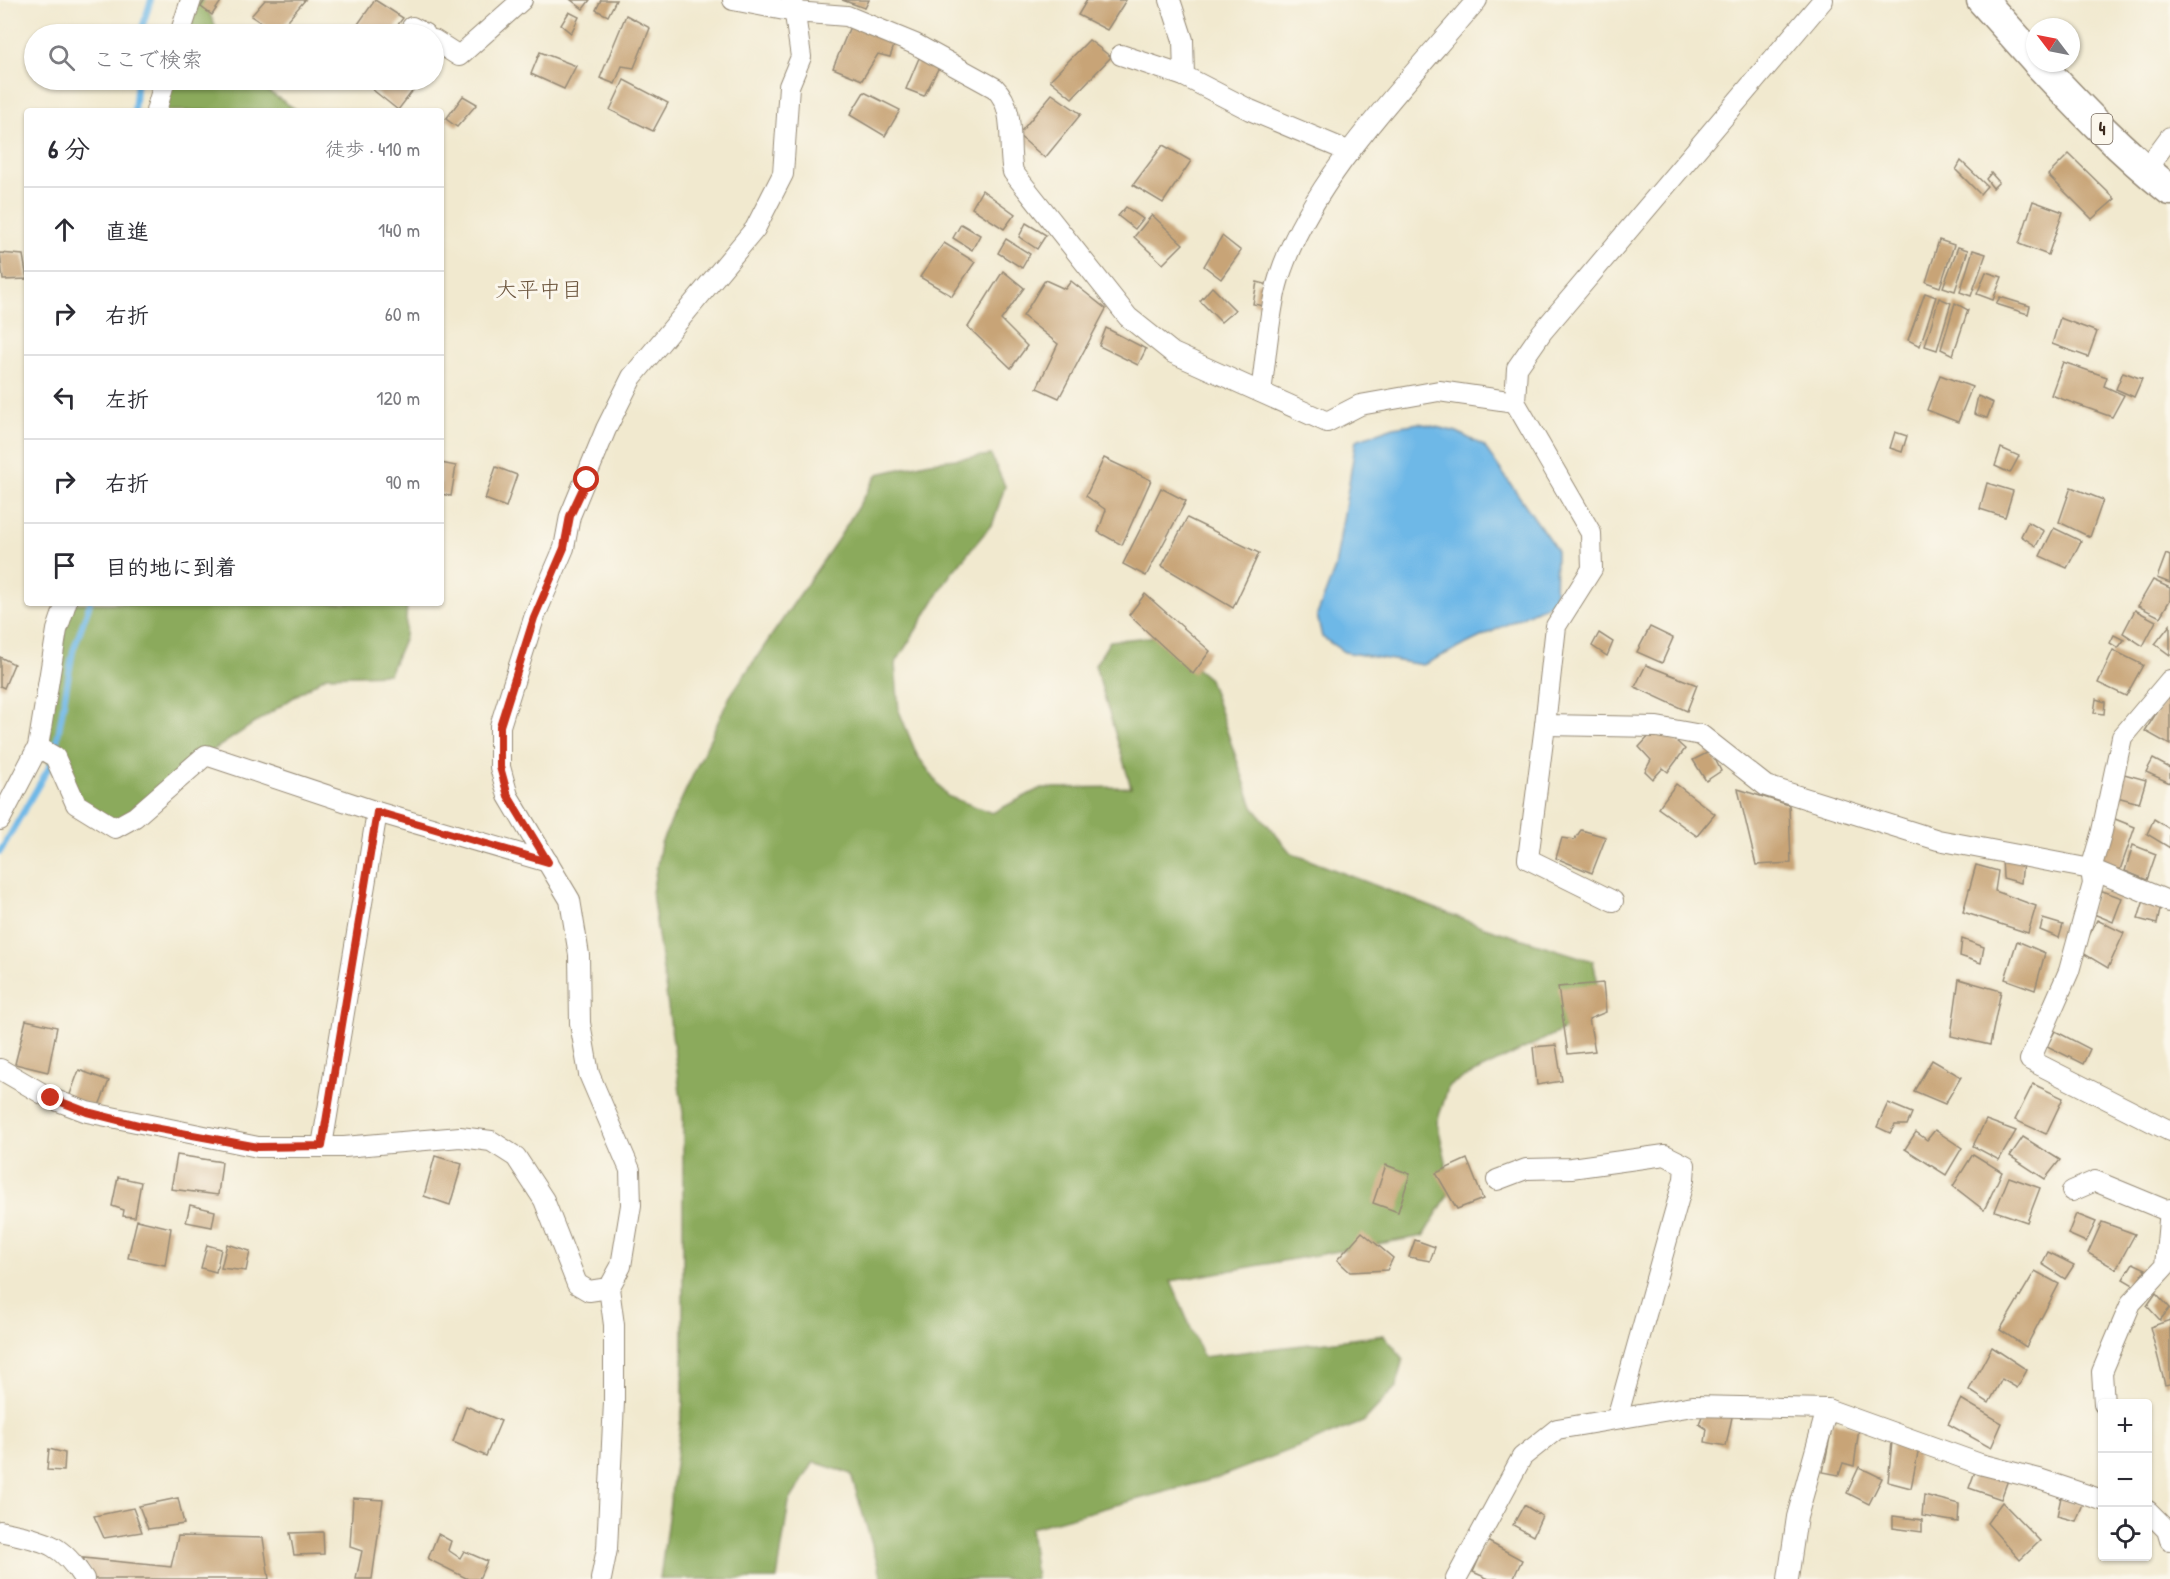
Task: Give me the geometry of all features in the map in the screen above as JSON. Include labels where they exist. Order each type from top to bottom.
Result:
[{"type":"highway","points":[[1982,0],[2026,49]]},
{"type":"highway","name":"4","points":[[2046,72],[2145,171],[2170,190]]},
{"type":"street","points":[[183,24],[191,0]]},
{"type":"street","points":[[444,46],[459,56],[522,0]]},
{"type":"street","points":[[733,0],[794,6],[847,16],[915,44],[995,88],[1005,98],[1010,120],[1009,154],[1014,172],[1128,317],[1173,353],[1327,422],[1360,405],[1439,391],[1515,402]]},
{"type":"street","points":[[1170,0],[1183,40],[1184,76]]},
{"type":"street","points":[[1261,392],[1278,279],[1310,208],[1350,152],[1477,0]]},
{"type":"street","points":[[1613,901],[1528,859],[1556,626],[1592,569],[1592,533],[1515,402],[1517,368],[1542,332],[1823,0]]},
{"type":"street","points":[[601,1579],[607,1550],[614,1402],[614,1325],[609,1288],[621,1266],[623,1256],[631,1205],[630,1170],[589,1074],[580,1023],[579,955],[570,900],[508,796],[500,767],[500,726],[534,618],[564,548],[570,516],[606,429],[632,377],[754,229],[783,174],[789,86],[801,57],[794,6]]},
{"type":"street","points":[[1121,56],[1184,76],[1250,110],[1350,152]]},
{"type":"street","points":[[157,108],[162,90]]},
{"type":"street","points":[[2145,171],[2170,137]]},
{"type":"street","points":[[0,820],[38,747],[57,630],[65,606]]},
{"type":"street","points":[[2170,680],[2122,737],[2102,831],[2091,869],[2093,884],[2069,970],[2030,1060],[2170,1131]]},
{"type":"street","points":[[1545,725],[1657,728],[1701,735],[1766,786],[1938,840],[2091,869],[2170,902]]},
{"type":"street","points":[[38,747],[54,757],[76,804],[115,828],[135,816],[206,755],[377,812],[548,862]]},
{"type":"street","points":[[322,1146],[377,812]]},
{"type":"street","points":[[0,1069],[51,1098],[87,1112],[138,1125],[258,1147],[322,1146],[460,1137],[491,1141],[516,1157],[544,1200],[577,1284],[589,1291],[609,1288]]},
{"type":"street","points":[[1497,1180],[1526,1169],[1571,1168],[1665,1155],[1685,1165],[1684,1179],[1617,1418]]},
{"type":"street","points":[[2072,1191],[2095,1181],[2169,1210],[2165,1266],[2131,1303],[2102,1372],[2104,1399]]},
{"type":"street","points":[[1456,1579],[1522,1457],[1557,1429],[1693,1406],[1827,1408],[1980,1464],[2039,1479],[2098,1498]]},
{"type":"street","points":[[1788,1579],[1797,1517],[1827,1408]]},
{"type":"street","points":[[2152,1515],[2167,1530],[2170,1540]]},
{"type":"street","points":[[0,1531],[52,1544],[72,1560],[84,1579]]},
{"type":"green space","points":[[191,0],[203,0],[214,24],[183,24]]},
{"type":"green space","points":[[162,90],[266,90],[293,108],[157,108]]},
{"type":"green space","points":[[991,455],[1005,486],[993,523],[950,575],[895,664],[899,711],[917,755],[947,796],[992,813],[1041,788],[1131,787],[1095,665],[1110,641],[1158,636],[1209,679],[1253,807],[1291,853],[1481,926],[1593,961],[1602,1001],[1561,1031],[1449,1085],[1437,1122],[1446,1161],[1448,1195],[1423,1236],[1171,1281],[1203,1357],[1384,1335],[1403,1358],[1396,1387],[1363,1422],[1217,1478],[1030,1528],[1036,1579],[882,1579],[851,1474],[814,1462],[789,1502],[777,1579],[660,1579],[683,1403],[683,1113],[652,893],[661,843],[730,696],[838,539],[878,474],[930,462]]},
{"type":"green space","points":[[65,606],[407,606],[405,637],[389,674],[326,676],[206,755],[117,825],[76,804],[38,747]]},
{"type":"water","points":[[1419,423],[1457,432],[1484,446],[1556,549],[1555,601],[1423,665],[1344,652],[1322,637],[1317,615],[1335,568],[1356,440],[1394,427]]},
{"type":"building","points":[[205,0],[222,0],[212,15],[201,7]]},
{"type":"building","points":[[265,0],[305,0],[285,24],[263,24],[251,16]]},
{"type":"building","points":[[375,0],[403,18],[398,24],[358,24]]},
{"type":"building","points":[[571,0],[590,0],[583,9]]},
{"type":"building","points":[[601,0],[616,0],[608,16],[596,10]]},
{"type":"building","points":[[842,0],[869,0],[865,8]]},
{"type":"building","points":[[1087,0],[1126,0],[1107,30],[1078,15]]},
{"type":"building","points":[[569,12],[579,17],[571,33],[561,25]]},
{"type":"building","points":[[626,15],[650,28],[634,68],[622,66],[615,84],[600,78]]},
{"type":"building","points":[[851,24],[896,40],[890,57],[878,54],[862,80],[833,68]]},
{"type":"building","points":[[1089,40],[1111,57],[1072,98],[1050,80]]},
{"type":"building","points":[[540,52],[576,66],[564,89],[531,74]]},
{"type":"building","points":[[919,58],[939,67],[924,96],[906,89]]},
{"type":"building","points":[[624,80],[668,103],[653,131],[610,110]]},
{"type":"building","points":[[373,90],[413,90],[400,108],[396,108]]},
{"type":"building","points":[[864,92],[900,110],[885,136],[850,115]]},
{"type":"building","points":[[1052,94],[1081,114],[1045,158],[1018,135]]},
{"type":"building","points":[[463,96],[477,104],[457,127],[446,119]]},
{"type":"building","points":[[1163,145],[1191,161],[1163,203],[1133,185]]},
{"type":"building","points":[[2069,154],[2115,199],[2092,219],[2048,175]]},
{"type":"building","points":[[1961,161],[1987,186],[1980,194],[1956,170]]},
{"type":"building","points":[[1991,173],[1999,182],[1993,188],[1986,179]]},
{"type":"building","points":[[982,190],[1015,214],[1004,229],[972,208]]},
{"type":"building","points":[[2033,201],[2063,212],[2048,255],[2019,244]]},
{"type":"building","points":[[1126,207],[1143,219],[1135,229],[1118,216]]},
{"type":"building","points":[[1152,215],[1183,244],[1163,264],[1134,237]]},
{"type":"building","points":[[1026,223],[1046,235],[1037,249],[1019,237]]},
{"type":"building","points":[[961,224],[980,235],[972,250],[953,238]]},
{"type":"building","points":[[1222,236],[1241,251],[1221,279],[1204,266]]},
{"type":"building","points":[[1006,239],[1030,254],[1022,268],[998,253]]},
{"type":"building","points":[[1939,240],[1954,245],[1940,287],[1926,282]]},
{"type":"building","points":[[944,243],[975,262],[952,296],[920,277]]},
{"type":"building","points":[[1958,247],[1968,250],[1955,291],[1943,287]]},
{"type":"building","points":[[1973,250],[1986,254],[1971,296],[1960,292]]},
{"type":"building","points":[[0,253],[23,255],[24,279],[3,280]]},
{"type":"building","points":[[1003,271],[1024,288],[1001,320],[1027,346],[1011,368],[968,327]]},
{"type":"building","points":[[1986,272],[2002,277],[1993,300],[1977,294]]},
{"type":"building","points":[[1045,280],[1065,289],[1071,281],[1106,309],[1059,398],[1037,388],[1058,344],[1023,316]]},
{"type":"building","points":[[1257,282],[1269,285],[1264,306],[1253,304]]},
{"type":"building","points":[[1212,287],[1235,310],[1221,322],[1200,301]]},
{"type":"building","points":[[1925,293],[1936,297],[1920,346],[1908,340]]},
{"type":"building","points":[[2000,297],[2030,306],[2028,314],[1996,304]]},
{"type":"building","points":[[1939,298],[1951,303],[1937,350],[1925,346]]},
{"type":"building","points":[[1955,303],[1968,310],[1953,355],[1941,349]]},
{"type":"building","points":[[2060,318],[2097,332],[2088,357],[2052,344]]},
{"type":"building","points":[[1106,328],[1146,349],[1138,365],[1099,346]]},
{"type":"building","points":[[2063,362],[2107,377],[2104,386],[2124,395],[2112,417],[2051,395]]},
{"type":"building","points":[[2123,372],[2142,379],[2134,397],[2116,389]]},
{"type":"building","points":[[1940,375],[1972,387],[1958,422],[1927,410]]},
{"type":"building","points":[[1978,396],[1993,403],[1987,418],[1974,414]]},
{"type":"building","points":[[1895,432],[1907,436],[1902,452],[1890,448]]},
{"type":"building","points":[[2001,448],[2019,456],[2010,473],[1995,466]]},
{"type":"building","points":[[1104,458],[1151,480],[1122,545],[1098,532],[1106,510],[1086,496]]},
{"type":"building","points":[[444,464],[456,466],[451,496],[444,495]]},
{"type":"building","points":[[496,467],[517,475],[506,507],[485,499]]},
{"type":"building","points":[[1987,483],[2013,491],[2005,517],[1980,509]]},
{"type":"building","points":[[2071,487],[2103,500],[2090,537],[2059,522]]},
{"type":"building","points":[[1161,488],[1186,501],[1146,576],[1123,564]]},
{"type":"building","points":[[1187,518],[1259,553],[1233,608],[1162,566]]},
{"type":"building","points":[[2028,522],[2044,531],[2036,546],[2021,536]]},
{"type":"building","points":[[2054,528],[2081,541],[2067,568],[2040,556]]},
{"type":"building","points":[[2166,554],[2170,556],[2170,583],[2157,578]]},
{"type":"building","points":[[2153,580],[2170,588],[2170,600],[2160,617],[2138,606]]},
{"type":"building","points":[[1145,594],[1210,651],[1193,674],[1129,615]]},
{"type":"building","points":[[2135,610],[2156,621],[2143,646],[2123,633]]},
{"type":"building","points":[[2170,625],[2170,655],[2155,644]]},
{"type":"building","points":[[1650,627],[1673,638],[1662,663],[1637,652]]},
{"type":"building","points":[[1599,633],[1613,642],[1607,656],[1592,646]]},
{"type":"building","points":[[2114,635],[2124,640],[2118,648],[2110,643]]},
{"type":"building","points":[[2113,650],[2143,665],[2126,696],[2098,683]]},
{"type":"building","points":[[0,657],[14,664],[4,688],[0,686]]},
{"type":"building","points":[[1646,665],[1697,685],[1687,711],[1635,687]]},
{"type":"building","points":[[2170,691],[2170,745],[2145,731]]},
{"type":"building","points":[[2096,699],[2105,702],[2104,714],[2094,713]]},
{"type":"building","points":[[1652,733],[1667,733],[1685,749],[1668,772],[1663,768],[1653,779],[1645,771],[1651,760],[1639,747]]},
{"type":"building","points":[[1711,751],[1721,771],[1706,781],[1693,760]]},
{"type":"building","points":[[2153,759],[2170,768],[2170,783],[2146,772]]},
{"type":"building","points":[[2124,774],[2146,780],[2139,803],[2117,797]]},
{"type":"building","points":[[1676,784],[1715,814],[1697,836],[1658,808]]},
{"type":"building","points":[[1738,789],[1789,805],[1791,863],[1756,865]]},
{"type":"building","points":[[2110,817],[2135,827],[2120,870],[2098,863]]},
{"type":"building","points":[[2154,819],[2170,829],[2170,848],[2147,834]]},
{"type":"building","points":[[1581,830],[1606,837],[1592,873],[1556,858],[1562,838],[1574,840]]},
{"type":"building","points":[[2133,845],[2156,854],[2147,880],[2125,871]]},
{"type":"building","points":[[2002,858],[2023,860],[2021,883],[2003,878]]},
{"type":"building","points":[[1976,865],[1998,871],[1995,891],[2036,906],[2028,933],[1963,912]]},
{"type":"building","points":[[2097,889],[2122,898],[2113,922],[2089,912]]},
{"type":"building","points":[[2144,900],[2161,905],[2157,924],[2138,919]]},
{"type":"building","points":[[2043,919],[2063,925],[2059,938],[2040,930]]},
{"type":"building","points":[[2097,920],[2124,933],[2108,968],[2081,952]]},
{"type":"building","points":[[1962,939],[1984,947],[1981,963],[1960,956]]},
{"type":"building","points":[[2017,941],[2045,953],[2035,990],[2005,979]]},
{"type":"building","points":[[1959,979],[2001,991],[1990,1045],[1951,1036]]},
{"type":"building","points":[[1603,983],[1606,1012],[1589,1019],[1595,1051],[1568,1054],[1558,987]]},
{"type":"building","points":[[26,1020],[57,1027],[48,1072],[15,1064]]},
{"type":"building","points":[[2055,1031],[2090,1049],[2083,1064],[2047,1046]]},
{"type":"building","points":[[1556,1045],[1562,1081],[1537,1085],[1533,1047]]},
{"type":"building","points":[[1932,1060],[1961,1077],[1945,1104],[1914,1091]]},
{"type":"building","points":[[79,1070],[109,1081],[98,1108],[69,1097]]},
{"type":"building","points":[[2033,1084],[2063,1098],[2046,1134],[2015,1120]]},
{"type":"building","points":[[1888,1103],[1912,1113],[1907,1125],[1895,1125],[1890,1133],[1877,1127]]},
{"type":"building","points":[[1986,1120],[2016,1131],[1999,1160],[1973,1146]]},
{"type":"building","points":[[1935,1130],[1962,1148],[1946,1175],[1905,1149],[1916,1132],[1927,1140]]},
{"type":"building","points":[[2023,1137],[2060,1160],[2045,1179],[2010,1156]]},
{"type":"building","points":[[1973,1154],[2002,1172],[1984,1210],[1953,1186]]},
{"type":"building","points":[[177,1155],[222,1162],[218,1195],[171,1189]]},
{"type":"building","points":[[435,1156],[462,1164],[450,1205],[424,1196]]},
{"type":"building","points":[[1467,1159],[1483,1199],[1457,1209],[1436,1173]]},
{"type":"building","points":[[1386,1165],[1410,1174],[1398,1212],[1373,1203]]},
{"type":"building","points":[[118,1177],[141,1182],[135,1217],[123,1216],[124,1210],[112,1206]]},
{"type":"building","points":[[2009,1177],[2040,1188],[2027,1222],[1995,1211]]},
{"type":"building","points":[[190,1205],[215,1211],[212,1227],[186,1222]]},
{"type":"building","points":[[2076,1214],[2096,1222],[2086,1242],[2068,1234]]},
{"type":"building","points":[[137,1220],[171,1228],[165,1265],[128,1258]]},
{"type":"building","points":[[2102,1222],[2135,1234],[2116,1269],[2088,1253]]},
{"type":"building","points":[[1362,1232],[1393,1258],[1387,1270],[1350,1272],[1337,1260]]},
{"type":"building","points":[[1415,1240],[1435,1247],[1430,1261],[1409,1257]]},
{"type":"building","points":[[227,1244],[250,1251],[246,1271],[221,1268]]},
{"type":"building","points":[[207,1245],[221,1249],[216,1272],[201,1268]]},
{"type":"building","points":[[2048,1252],[2074,1265],[2065,1279],[2042,1264]]},
{"type":"building","points":[[2133,1263],[2146,1269],[2135,1286],[2123,1279]]},
{"type":"building","points":[[2035,1271],[2059,1284],[2026,1347],[2000,1330]]},
{"type":"building","points":[[2156,1293],[2170,1308],[2160,1320],[2147,1306]]},
{"type":"building","points":[[2170,1320],[2170,1384],[2165,1385],[2150,1327]]},
{"type":"building","points":[[1992,1347],[2027,1370],[2017,1388],[2002,1379],[1989,1403],[1969,1390]]},
{"type":"building","points":[[1961,1399],[2002,1423],[1991,1448],[1948,1424]]},
{"type":"building","points":[[466,1406],[501,1421],[486,1456],[453,1442]]},
{"type":"building","points":[[1704,1411],[1732,1417],[1726,1446],[1705,1442],[1707,1429],[1699,1424]]},
{"type":"building","points":[[1833,1422],[1859,1428],[1854,1466],[1843,1463],[1839,1475],[1823,1472]]},
{"type":"building","points":[[1892,1442],[1919,1448],[1911,1488],[1888,1482]]},
{"type":"building","points":[[49,1449],[65,1453],[64,1471],[47,1470]]},
{"type":"building","points":[[1977,1466],[2009,1477],[2001,1499],[1969,1488]]},
{"type":"building","points":[[1859,1467],[1882,1478],[1869,1504],[1847,1493]]},
{"type":"building","points":[[1924,1495],[1959,1504],[1958,1522],[1922,1516]]},
{"type":"building","points":[[2061,1497],[2083,1504],[2076,1521],[2057,1516]]},
{"type":"building","points":[[178,1498],[184,1524],[148,1529],[139,1506]]},
{"type":"building","points":[[353,1498],[383,1500],[372,1579],[356,1579],[362,1551],[350,1547]]},
{"type":"building","points":[[2002,1502],[2040,1541],[2020,1560],[1987,1523]]},
{"type":"building","points":[[1524,1505],[1542,1516],[1533,1536],[1513,1525]]},
{"type":"building","points":[[133,1508],[142,1532],[104,1538],[94,1516]]},
{"type":"building","points":[[1893,1516],[1922,1520],[1922,1532],[1893,1528]]},
{"type":"building","points":[[323,1532],[324,1554],[294,1555],[290,1533]]},
{"type":"building","points":[[438,1534],[451,1541],[448,1550],[460,1558],[464,1551],[487,1561],[479,1579],[468,1579],[428,1559]]},
{"type":"building","points":[[178,1536],[263,1538],[269,1579],[94,1579],[83,1558],[171,1567]]},
{"type":"building","points":[[1487,1541],[1522,1560],[1513,1579],[1489,1579],[1473,1572]]},
{"type":"waterway","points":[[143,24],[151,0]]},
{"type":"waterway","points":[[134,108],[136,90]]},
{"type":"waterway","points":[[55,752],[73,651],[89,606]]},
{"type":"waterway","points":[[0,852],[52,762]]},
{"type":"district","name":"大平中目","points":[[539,289]]},
{"type":"route","points":[[51,1098],[87,1112],[138,1125],[258,1147],[322,1146],[377,812],[548,862],[508,796],[500,767],[500,726],[534,618],[564,548],[570,516],[587,480]]}]
